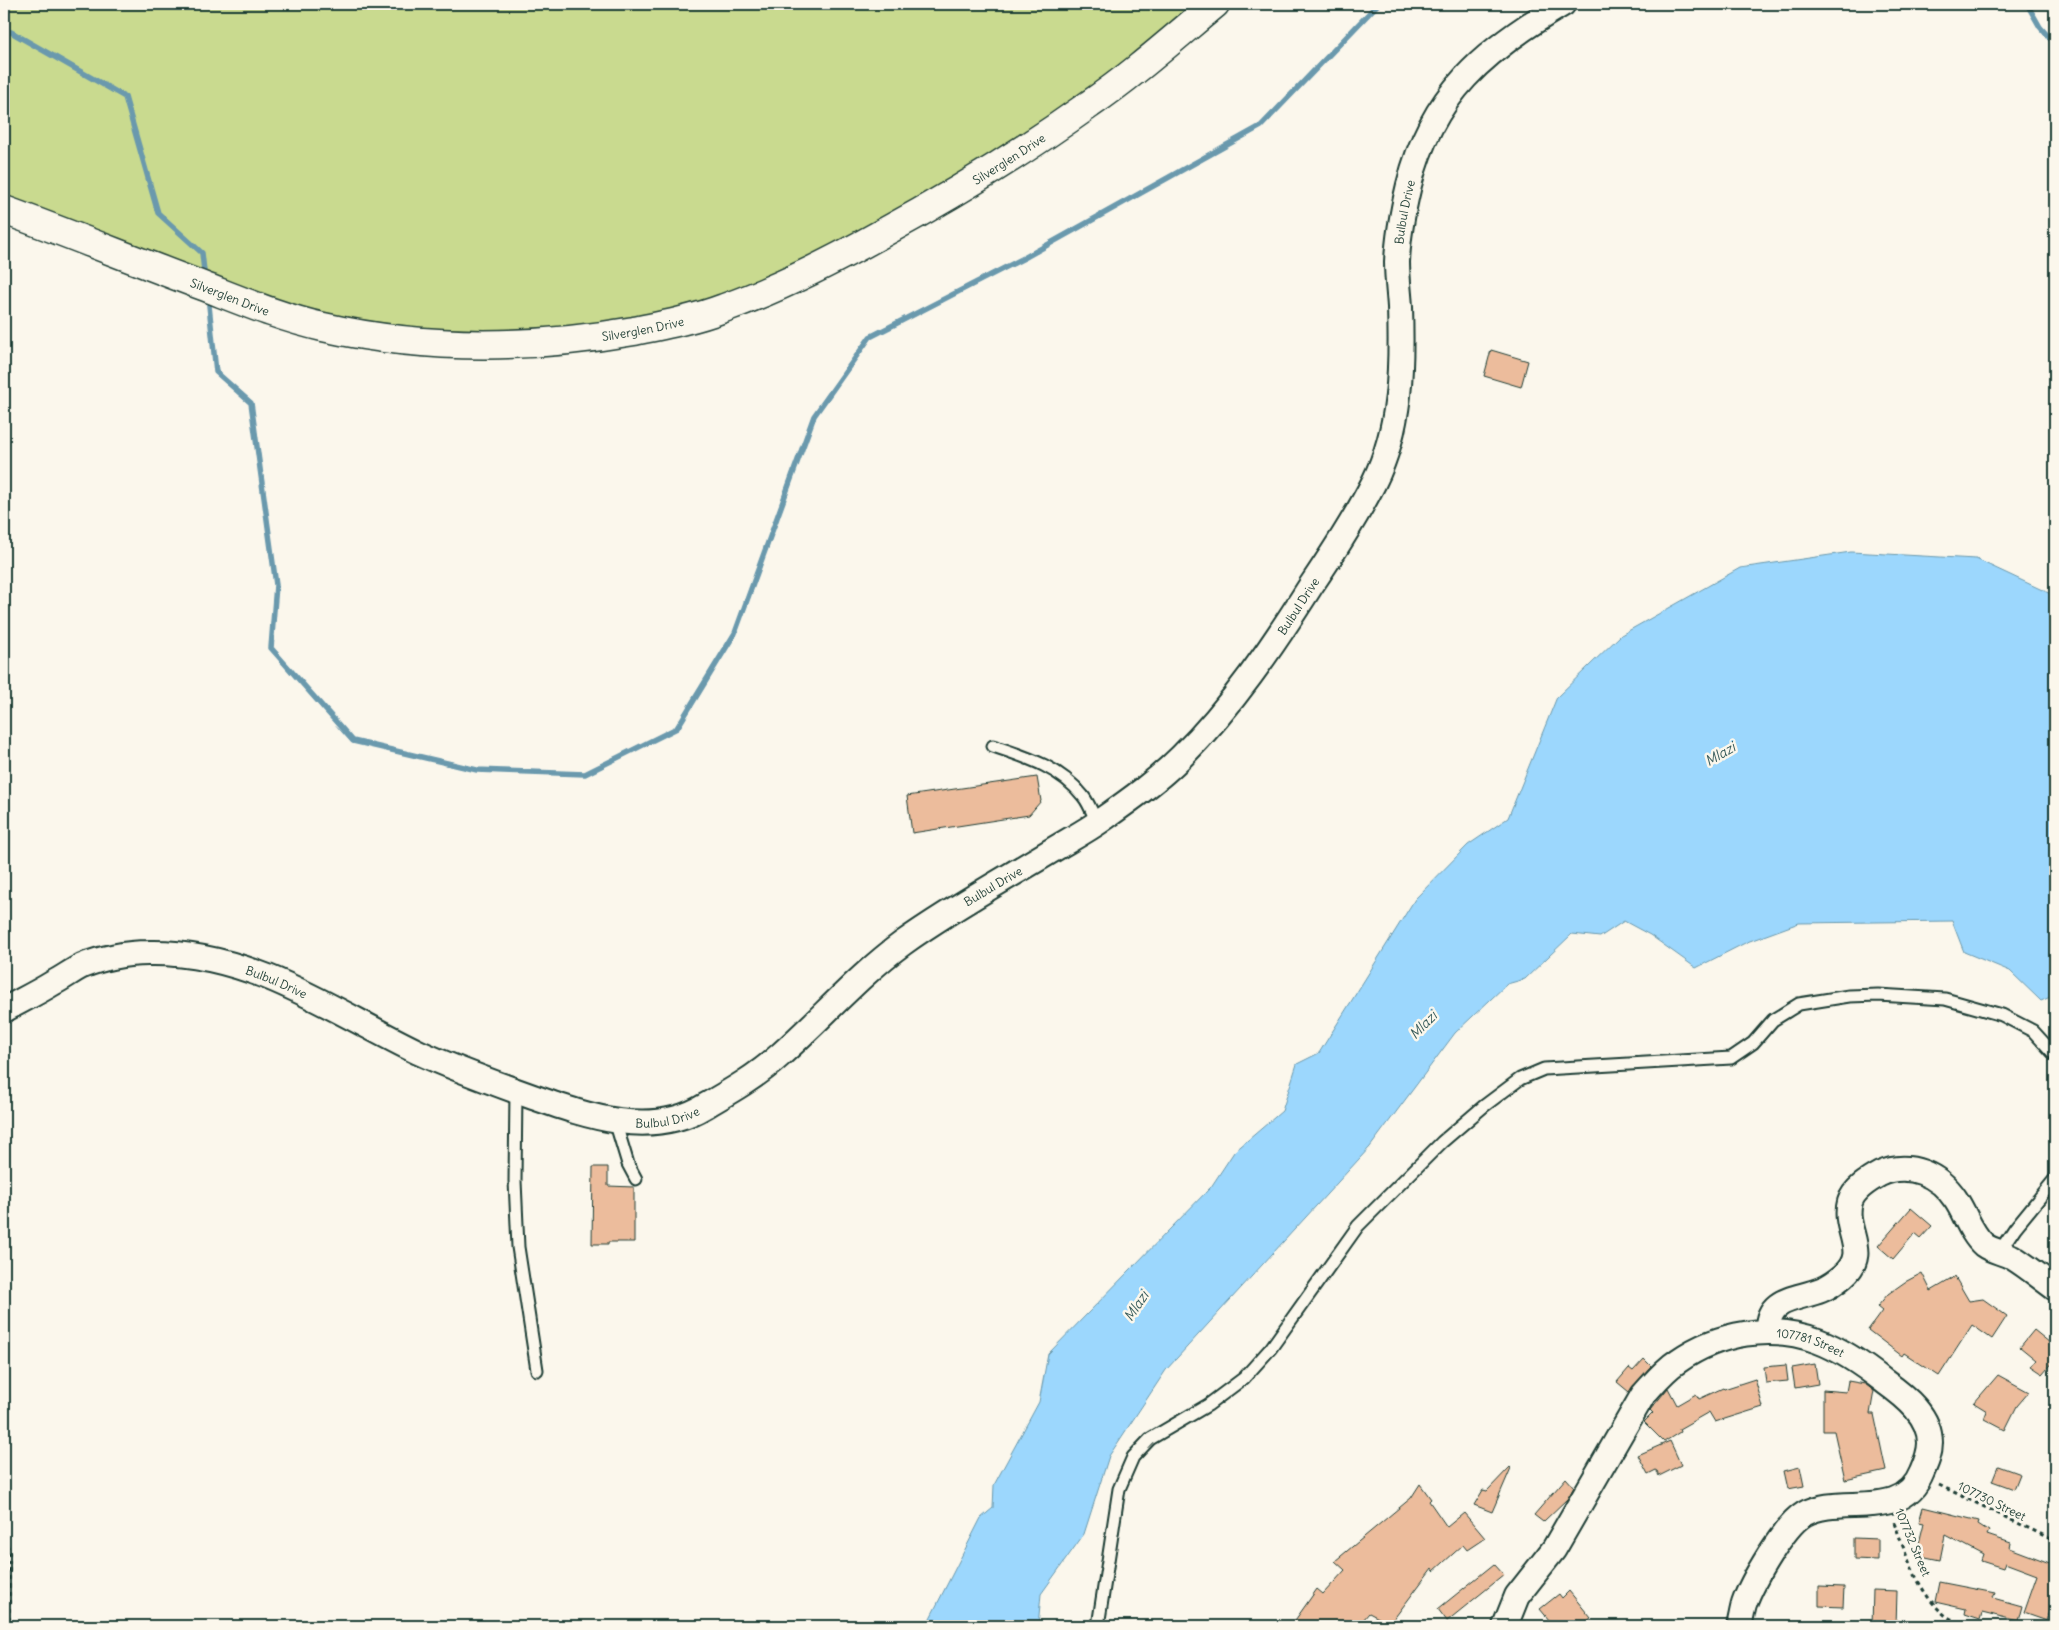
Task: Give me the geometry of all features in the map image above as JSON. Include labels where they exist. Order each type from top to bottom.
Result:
[{"type":"street","name":"Silverglen Drive","points":[[4,210],[261,308],[322,327],[372,336],[416,341],[495,345],[547,342],[610,335],[662,325],[722,309],[765,292],[850,251],[922,212],[1020,152],[1093,102],[1167,45],[1215,4]]},
{"type":"street","name":"Bulbul Drive","points":[[4,1010],[85,965],[148,953],[210,958],[264,975],[421,1053],[516,1091],[591,1117],[616,1121],[647,1122],[678,1118],[696,1112],[710,1103],[776,1059],[872,967],[901,944],[950,911],[1098,823],[1140,792],[1180,758],[1240,690],[1283,630],[1328,560],[1375,481],[1393,432],[1399,394],[1400,308],[1397,263],[1402,216],[1416,156],[1428,128],[1462,79],[1485,56],[1520,29],[1564,4]]},
{"type":"street","points":[[1768,1332],[1767,1320],[1778,1304],[1826,1288],[1838,1281],[1853,1267],[1856,1256],[1850,1225],[1850,1202],[1858,1189],[1890,1171],[1913,1168],[1933,1177],[1947,1188],[1956,1200],[1978,1239],[1984,1245],[2021,1262],[2055,1288]]},
{"type":"street","name":"107781 Street","points":[[1505,1626],[1518,1596],[1554,1549],[1643,1396],[1660,1376],[1677,1361],[1719,1340],[1742,1334],[1768,1332],[1802,1336],[1833,1348],[1865,1366],[1915,1406],[1930,1436],[1930,1453],[1920,1476],[1905,1493],[1887,1503],[1814,1510],[1795,1521],[1786,1530],[1759,1574],[1744,1604],[1739,1626]]},
{"type":"lane","points":[[993,746],[1040,762],[1064,778],[1083,796],[1098,823]]},
{"type":"lane","points":[[1098,1626],[1119,1489],[1134,1457],[1150,1439],[1208,1405],[1244,1378],[1272,1348],[1358,1226],[1442,1142],[1520,1079],[1544,1069],[1731,1058],[1754,1043],[1773,1020],[1798,1004],[1849,996],[1878,995],[1945,998],[2002,1016],[2033,1031],[2055,1055]]},
{"type":"lane","points":[[516,1091],[515,1181],[518,1248],[537,1370]]},
{"type":"lane","points":[[616,1121],[628,1164],[636,1180]]},
{"type":"lane","points":[[2000,1252],[2015,1228],[2055,1180]]},
{"type":"path","name":"107730 Street","points":[[1920,1476],[2055,1541]]},
{"type":"path","name":"107732 Street","points":[[1887,1503],[1910,1566],[1927,1595],[1946,1616],[1967,1626]]},
{"type":"path","points":[[4,1537],[9,1550],[9,1626]]},
{"type":"green space","points":[[4,4],[1211,4],[1093,101],[766,290],[611,333],[349,329],[4,206]]},
{"type":"water","name":"Mlazi","points":[[1851,552],[1976,559],[2055,596],[2055,995],[2041,1001],[2010,971],[1964,952],[1952,921],[1799,923],[1747,942],[1696,968],[1650,935],[1624,921],[1600,937],[1572,934],[1525,979],[1507,984],[1455,1033],[1370,1147],[1166,1370],[1109,1456],[1084,1534],[1041,1594],[1038,1626],[927,1626],[981,1518],[993,1508],[994,1485],[1039,1402],[1048,1354],[1211,1187],[1234,1152],[1282,1111],[1297,1064],[1319,1053],[1415,899],[1468,845],[1508,818],[1557,697],[1621,635],[1740,568]]},
{"type":"building","points":[[1491,350],[1528,361],[1521,387],[1484,376]]},
{"type":"building","points":[[1037,777],[1041,801],[1029,815],[912,833],[907,796]]},
{"type":"building","points":[[593,1167],[608,1167],[608,1186],[634,1187],[634,1242],[592,1244]]},
{"type":"building","points":[[1911,1208],[1932,1226],[1921,1238],[1915,1233],[1893,1259],[1878,1246]]},
{"type":"building","points":[[1922,1273],[1931,1291],[1955,1277],[1969,1301],[1983,1299],[2007,1316],[1992,1339],[1972,1325],[1939,1376],[1904,1353],[1902,1356],[1868,1330],[1882,1311],[1877,1307],[1888,1294]]},
{"type":"building","points":[[2034,1330],[2055,1347],[2055,1360],[2043,1374],[2031,1366],[2036,1360],[2020,1347]]},
{"type":"building","points":[[1644,1359],[1651,1366],[1629,1392],[1617,1382],[1629,1368],[1633,1371]]},
{"type":"building","points":[[1815,1364],[1818,1384],[1795,1388],[1792,1368]]},
{"type":"building","points":[[1786,1365],[1788,1381],[1766,1383],[1764,1367]]},
{"type":"building","points":[[1998,1375],[2029,1392],[2017,1406],[2005,1430],[1984,1419],[1987,1411],[1974,1403]]},
{"type":"building","points":[[1755,1379],[1763,1407],[1715,1422],[1709,1412],[1679,1429],[1680,1432],[1664,1442],[1644,1422],[1653,1413],[1650,1410],[1668,1388],[1677,1405],[1696,1394],[1699,1399],[1723,1388]]},
{"type":"building","points":[[1848,1381],[1865,1384],[1874,1391],[1870,1414],[1874,1414],[1886,1471],[1845,1480],[1834,1431],[1823,1431],[1823,1390],[1846,1392]]},
{"type":"building","points":[[1670,1441],[1681,1465],[1659,1476],[1656,1470],[1648,1474],[1638,1455]]},
{"type":"building","points":[[1998,1466],[2020,1474],[2014,1489],[1992,1481]]},
{"type":"building","points":[[1510,1467],[1492,1512],[1474,1505],[1483,1490],[1487,1491]]},
{"type":"building","points":[[1800,1467],[1804,1486],[1788,1489],[1784,1471]]},
{"type":"building","points":[[1566,1478],[1574,1487],[1568,1498],[1543,1522],[1534,1515]]},
{"type":"building","points":[[1420,1484],[1447,1527],[1464,1513],[1485,1538],[1467,1550],[1463,1545],[1434,1571],[1432,1568],[1390,1624],[1369,1613],[1358,1626],[1291,1626],[1317,1589],[1323,1594],[1345,1570],[1335,1561],[1411,1498]]},
{"type":"building","points":[[1923,1507],[1979,1521],[1978,1524],[1989,1531],[1987,1535],[2011,1543],[2010,1548],[2055,1565],[2055,1596],[2047,1620],[2024,1612],[2037,1575],[2005,1563],[2003,1568],[1981,1561],[1983,1555],[1945,1535],[1940,1560],[1916,1555],[1924,1523],[1919,1522]]},
{"type":"building","points":[[1854,1538],[1878,1539],[1878,1560],[1854,1559]]},
{"type":"building","points":[[1494,1564],[1504,1575],[1447,1621],[1438,1609]]},
{"type":"building","points":[[1939,1582],[1995,1593],[1993,1598],[2022,1606],[2018,1621],[1982,1612],[1980,1619],[1965,1614],[1966,1609],[1935,1602]]},
{"type":"building","points":[[1819,1586],[1844,1587],[1843,1607],[1819,1606]]},
{"type":"building","points":[[1873,1590],[1897,1591],[1896,1626],[1872,1626]]},
{"type":"building","points":[[1569,1591],[1591,1618],[1580,1626],[1554,1626],[1540,1609],[1559,1594],[1562,1598]]},
{"type":"waterway","points":[[208,296],[216,372],[251,403],[276,585],[271,648],[353,741],[477,770],[585,774],[677,728],[735,633],[814,416],[870,337],[1024,258],[1261,126],[1378,4]]},
{"type":"waterway","points":[[2027,4],[2040,27],[2055,44]]},
{"type":"waterway","points":[[4,31],[11,32],[125,97],[158,213],[202,253],[205,280]]}]
